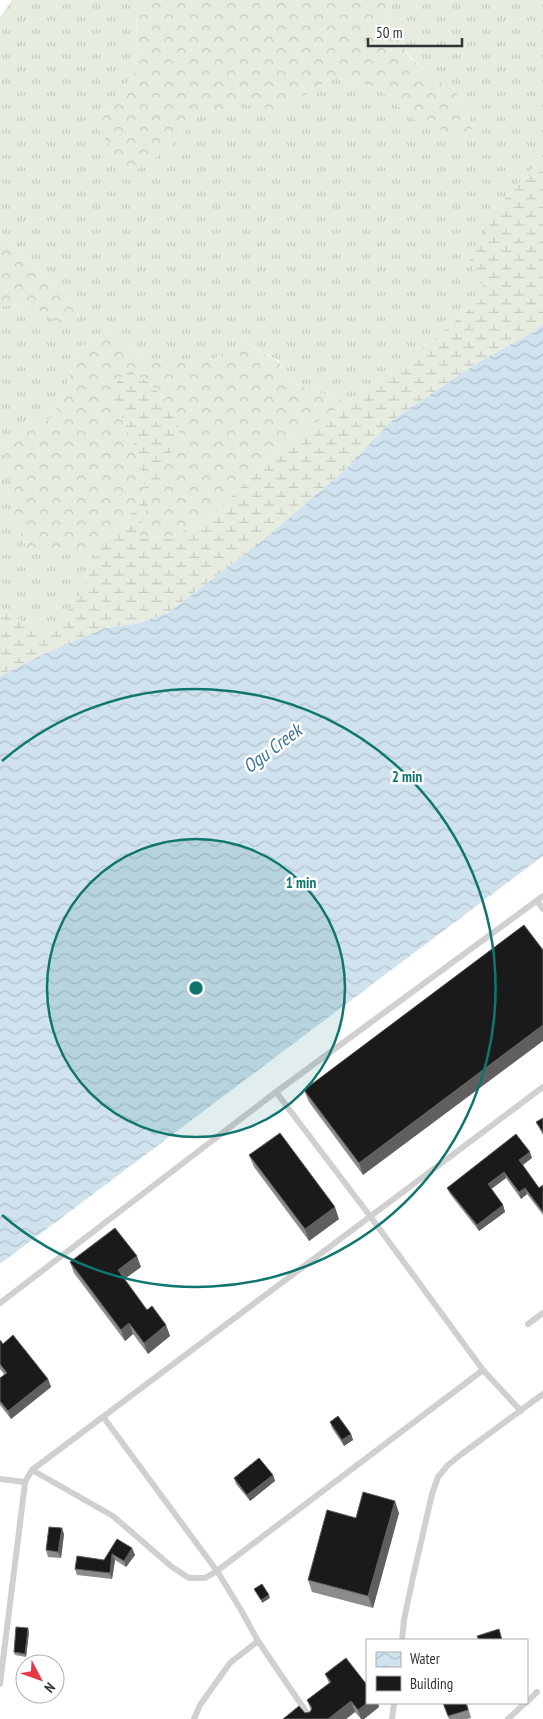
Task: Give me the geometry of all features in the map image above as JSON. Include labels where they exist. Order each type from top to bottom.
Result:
[{"type":"lane","points":[[0,1303],[276,1092],[543,896]]},
{"type":"lane","points":[[537,901],[543,910]]},
{"type":"lane","points":[[0,1684],[26,1482],[32,1470],[104,1418],[543,1086]]},
{"type":"lane","points":[[276,1092],[483,1370],[521,1411]]},
{"type":"lane","points":[[528,1324],[543,1313]]},
{"type":"lane","points":[[32,1470],[113,1516],[172,1567],[189,1578],[205,1578],[217,1571],[483,1370]]},
{"type":"lane","points":[[402,1639],[413,1577],[432,1494],[438,1477],[448,1465],[463,1453],[543,1394]]},
{"type":"lane","points":[[104,1418],[217,1571],[258,1642],[310,1719]]},
{"type":"lane","points":[[0,1479],[26,1482]]},
{"type":"lane","points":[[194,1719],[205,1698],[230,1663],[258,1642]]},
{"type":"lane","points":[[528,1700],[538,1692]]},
{"type":"lane","points":[[392,1719],[394,1704]]},
{"type":"lane","points":[[508,1719],[524,1704]]},
{"type":"green space","points":[[12,0],[133,0],[136,7],[137,70],[115,98],[97,127],[169,148],[203,112],[255,104],[286,107],[333,77],[376,87],[415,120],[473,128],[455,89],[434,80],[408,54],[388,16],[393,0],[543,0],[543,157],[501,203],[487,294],[434,339],[347,402],[290,382],[279,361],[243,342],[210,361],[144,361],[108,329],[83,343],[53,417],[4,445],[28,554],[96,554],[80,596],[47,635],[0,610],[0,308],[3,306],[27,305],[64,325],[80,317],[70,298],[0,233],[0,17]]},
{"type":"green space","points":[[133,0],[393,0],[388,16],[408,55],[434,80],[455,89],[473,128],[461,137],[415,120],[376,87],[333,77],[286,107],[271,112],[255,104],[203,112],[169,148],[132,173],[114,153],[97,127],[115,98],[137,70],[136,7]]},
{"type":"green space","points":[[543,157],[543,324],[535,331],[477,363],[391,421],[345,470],[258,544],[169,612],[140,623],[105,628],[48,652],[0,676],[0,610],[47,634],[80,596],[96,554],[129,517],[145,490],[138,454],[110,390],[128,370],[147,381],[177,411],[179,435],[149,501],[138,538],[169,539],[211,516],[290,440],[347,402],[434,339],[487,294],[469,261],[501,203]]},
{"type":"green space","points":[[0,233],[70,298],[80,317],[64,326],[27,305],[3,306],[0,308]]},
{"type":"green space","points":[[108,329],[144,361],[210,361],[243,342],[279,362],[290,382],[347,402],[290,440],[211,516],[169,539],[138,538],[149,501],[178,435],[177,411],[147,381],[110,390],[138,454],[145,490],[129,517],[96,554],[28,554],[16,519],[4,445],[53,417],[83,343]]},
{"type":"water","name":"Ogu Creek","points":[[543,324],[543,856],[0,1264],[0,676],[48,652],[105,628],[140,623],[169,612],[258,544],[345,470],[391,421],[477,363],[535,331]]},
{"type":"building","points":[[524,925],[543,950],[543,1025],[359,1163],[304,1090]]},
{"type":"building","points":[[543,1118],[543,1132],[536,1122]]},
{"type":"building","points":[[280,1133],[335,1207],[305,1229],[249,1155]]},
{"type":"building","points":[[516,1134],[530,1152],[519,1160],[539,1188],[543,1185],[543,1212],[525,1188],[519,1192],[504,1172],[488,1184],[503,1205],[477,1225],[447,1188]]},
{"type":"building","points":[[115,1228],[137,1256],[118,1270],[147,1310],[152,1306],[166,1325],[144,1343],[129,1323],[121,1330],[70,1262]]},
{"type":"building","points":[[13,1335],[48,1379],[8,1411],[0,1401],[0,1378],[7,1373],[0,1364],[0,1340],[3,1344]]},
{"type":"building","points":[[338,1416],[351,1434],[342,1440],[330,1422]]},
{"type":"building","points":[[259,1458],[273,1475],[247,1495],[234,1478]]},
{"type":"building","points":[[363,1492],[395,1501],[368,1596],[308,1580],[327,1510],[356,1518]]},
{"type":"building","points":[[49,1527],[62,1528],[58,1552],[46,1550]]},
{"type":"building","points":[[117,1539],[132,1548],[124,1561],[112,1554],[110,1573],[75,1569],[77,1556],[104,1560]]},
{"type":"building","points":[[262,1584],[269,1595],[261,1600],[254,1589]]},
{"type":"building","points":[[16,1627],[28,1628],[25,1654],[14,1652]]},
{"type":"building","points":[[499,1629],[502,1639],[478,1639],[477,1636]]},
{"type":"building","points":[[346,1658],[366,1684],[366,1704],[358,1710],[351,1701],[328,1719],[283,1719],[299,1706],[305,1713],[310,1712],[312,1708],[307,1700],[331,1682],[325,1674]]},
{"type":"building","points":[[443,1704],[466,1704],[468,1710],[448,1716]]}]
